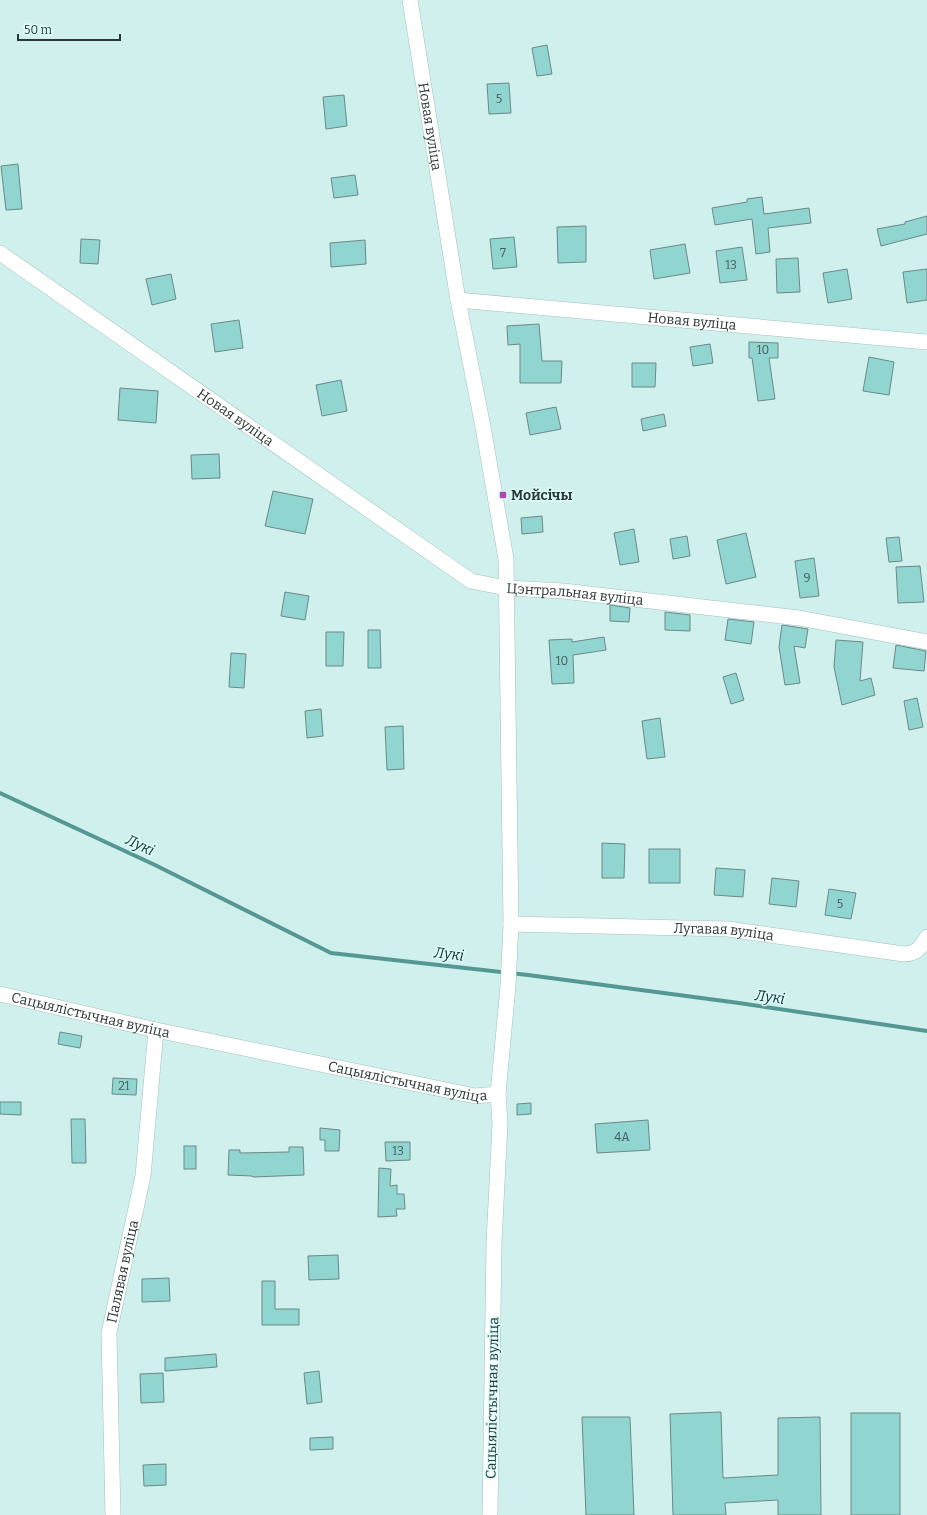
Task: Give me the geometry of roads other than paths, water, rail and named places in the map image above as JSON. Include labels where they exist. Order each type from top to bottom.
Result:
[{"type":"street","name":"Новая вуліца","points":[[0,253],[471,581],[506,588],[506,559],[483,427],[458,300],[410,0]]},
{"type":"street","name":"Новая вуліца","points":[[458,300],[927,342]]},
{"type":"street","name":"Цэнтральная вуліца","points":[[498,1094],[508,986],[511,924],[506,588],[563,591],[799,618],[927,642]]},
{"type":"street","name":"Лугавая вуліца","points":[[511,924],[728,929],[904,954],[911,954],[920,950],[927,937]]},
{"type":"street","name":"Сацыялістычная вуліца","points":[[0,994],[156,1030],[475,1096],[498,1094],[500,1123],[494,1243],[490,1515]]},
{"type":"street","name":"Палявая вуліца","points":[[113,1515],[109,1334],[143,1176],[156,1030]]},
{"type":"waterway","name":"Лукі","points":[[0,793],[155,865],[331,953],[528,975],[739,1003],[927,1031]]},
{"type":"place","name":"Мойсічы","points":[[503,495]]}]
